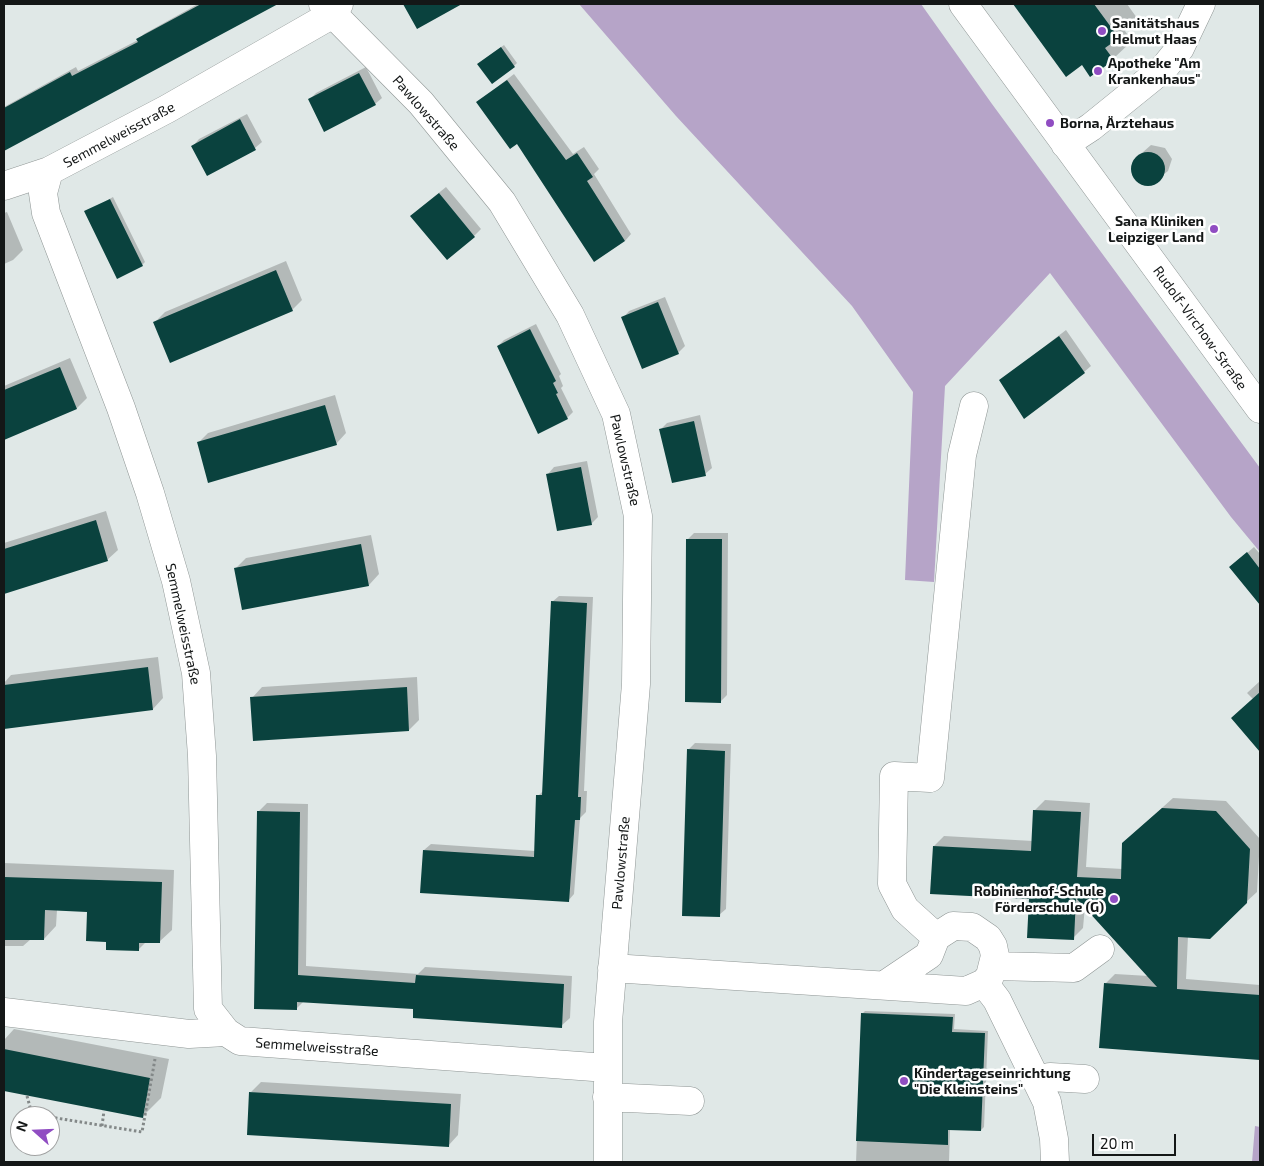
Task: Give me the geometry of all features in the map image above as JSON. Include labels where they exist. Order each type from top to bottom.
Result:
[{"type":"street","name":"Rudolf-Virchow-Straße","points":[[963,4],[1260,409]]},
{"type":"street","points":[[1065,144],[1091,127],[1164,68],[1180,48],[1201,4]]},
{"type":"street","name":"Semmelweisstraße","points":[[332,7],[168,110],[49,171],[43,193],[46,213],[121,408],[150,493],[176,582],[196,673],[202,756],[208,1009],[226,1032],[240,1041],[607,1068]]},
{"type":"street","name":"Pawlowstraße","points":[[332,7],[421,103],[502,202],[570,315],[616,414],[638,516],[638,526],[636,684],[612,968],[607,1068],[608,1162]]},
{"type":"street","points":[[4,186],[49,171]]},
{"type":"street","points":[[936,937],[905,909],[892,884],[894,776],[930,778],[962,455],[974,406]]},
{"type":"street","points":[[886,984],[929,955],[936,937],[953,926],[972,927],[988,938],[993,946],[989,975],[997,1000],[1047,1102],[1054,1138],[1055,1162]]},
{"type":"street","points":[[612,968],[886,984],[966,991],[989,975],[1074,968],[1100,949]]},
{"type":"street","points":[[4,1012],[189,1034],[226,1032]]},
{"type":"street","points":[[1037,1080],[1050,1077],[1085,1079]]},
{"type":"street","points":[[607,1097],[690,1101]]},
{"type":"path","points":[[60,1119],[142,1132],[160,1031]]},
{"type":"path","points":[[27,1096],[30,1106]]},
{"type":"path","points":[[102,1126],[104,1111]]},
{"type":"shaded area","points":[[579,4],[921,4],[992,104],[1260,468],[1260,552],[1231,517],[1050,273],[945,386],[934,582],[905,580],[913,392],[852,306],[676,116]]},
{"type":"shaded area","points":[[1255,1126],[1260,1127],[1260,1162],[1252,1162]]},
{"type":"building","points":[[201,4],[278,4],[4,151],[4,108],[70,72],[72,76],[138,42],[136,39]]},
{"type":"building","points":[[403,4],[462,4],[417,29]]},
{"type":"building","points":[[1013,4],[1094,4],[1119,38],[1105,48],[1114,60],[1090,77],[1082,65],[1066,77]]},
{"type":"building","points":[[501,47],[515,67],[492,84],[477,64]]},
{"type":"building","points":[[359,73],[376,105],[324,132],[308,99]]},
{"type":"building","points":[[507,80],[566,160],[577,153],[593,177],[587,181],[625,241],[594,262],[517,144],[510,149],[476,102]]},
{"type":"building","points":[[240,119],[256,150],[207,176],[191,146]]},
{"type":"building","points":[[1148,152],[1160,157],[1165,169],[1160,181],[1148,186],[1136,181],[1131,169],[1136,157]]},
{"type":"building","points":[[439,193],[475,237],[447,260],[410,216]]},
{"type":"building","points":[[110,199],[143,266],[117,279],[84,211]]},
{"type":"building","points":[[276,270],[293,311],[170,363],[153,322]]},
{"type":"building","points":[[658,302],[679,354],[642,369],[621,317]]},
{"type":"building","points":[[530,329],[556,381],[553,383],[558,393],[556,394],[568,419],[538,434],[497,346]]},
{"type":"building","points":[[1059,336],[1085,373],[1024,419],[999,380]]},
{"type":"building","points":[[60,367],[77,409],[4,440],[4,390]]},
{"type":"building","points":[[325,405],[337,445],[208,483],[197,442]]},
{"type":"building","points":[[694,421],[706,476],[672,483],[659,429]]},
{"type":"building","points":[[581,467],[592,525],[557,531],[546,474]]},
{"type":"building","points":[[96,520],[108,561],[4,594],[4,549]]},
{"type":"building","points":[[686,539],[722,539],[721,703],[685,702]]},
{"type":"building","points":[[361,544],[369,586],[242,610],[234,568]]},
{"type":"building","points":[[1247,552],[1260,569],[1260,605],[1229,567]]},
{"type":"building","points":[[551,601],[587,603],[578,797],[581,797],[580,820],[575,820],[569,902],[420,893],[423,850],[534,857],[536,795],[542,795]]},
{"type":"building","points":[[148,667],[153,710],[4,729],[4,685]]},
{"type":"building","points":[[407,687],[409,731],[253,741],[250,697]]},
{"type":"building","points":[[1260,692],[1260,752],[1231,718]]},
{"type":"building","points":[[687,749],[725,751],[720,917],[682,916]]},
{"type":"building","name":"Robinienhof-Schule Förderschule (G)","points":[[1162,808],[1216,811],[1250,849],[1247,903],[1210,939],[1178,937],[1177,989],[1260,995],[1260,1060],[1099,1048],[1104,983],[1157,987],[1076,898],[1074,940],[1027,938],[1029,899],[930,894],[933,846],[1031,851],[1033,810],[1081,812],[1077,877],[1121,879],[1122,843]]},
{"type":"building","points":[[257,811],[300,812],[298,975],[415,983],[416,975],[564,984],[562,1028],[413,1018],[413,1009],[297,1002],[297,1010],[254,1009]]},
{"type":"building","points":[[4,877],[162,882],[160,943],[139,943],[139,951],[106,950],[106,942],[86,941],[87,912],[45,910],[44,940],[4,940]]},
{"type":"building","name":"Kindertageseinrichtung \"Die Kleinsteins\"","points":[[861,1013],[953,1017],[952,1032],[985,1033],[981,1131],[948,1130],[948,1145],[856,1141]]},
{"type":"building","points":[[4,1049],[150,1078],[143,1118],[4,1091]]},
{"type":"building","points":[[249,1092],[451,1104],[449,1147],[247,1135]]},
{"type":"place","name":"Sanitätshaus Helmut Haas","points":[[1102,31]]},
{"type":"place","name":"Apotheke \"Am Krankenhaus\"","points":[[1098,71]]},
{"type":"place","name":"Borna, Ärztehaus","points":[[1050,123]]},
{"type":"place","name":"Sana Kliniken Leipziger Land","points":[[1214,229]]},
{"type":"place","name":"Robinienhof-Schule Förderschule (G)","points":[[1114,899]]},
{"type":"place","name":"Kindertageseinrichtung \"Die Kleinsteins\"","points":[[904,1081]]}]
